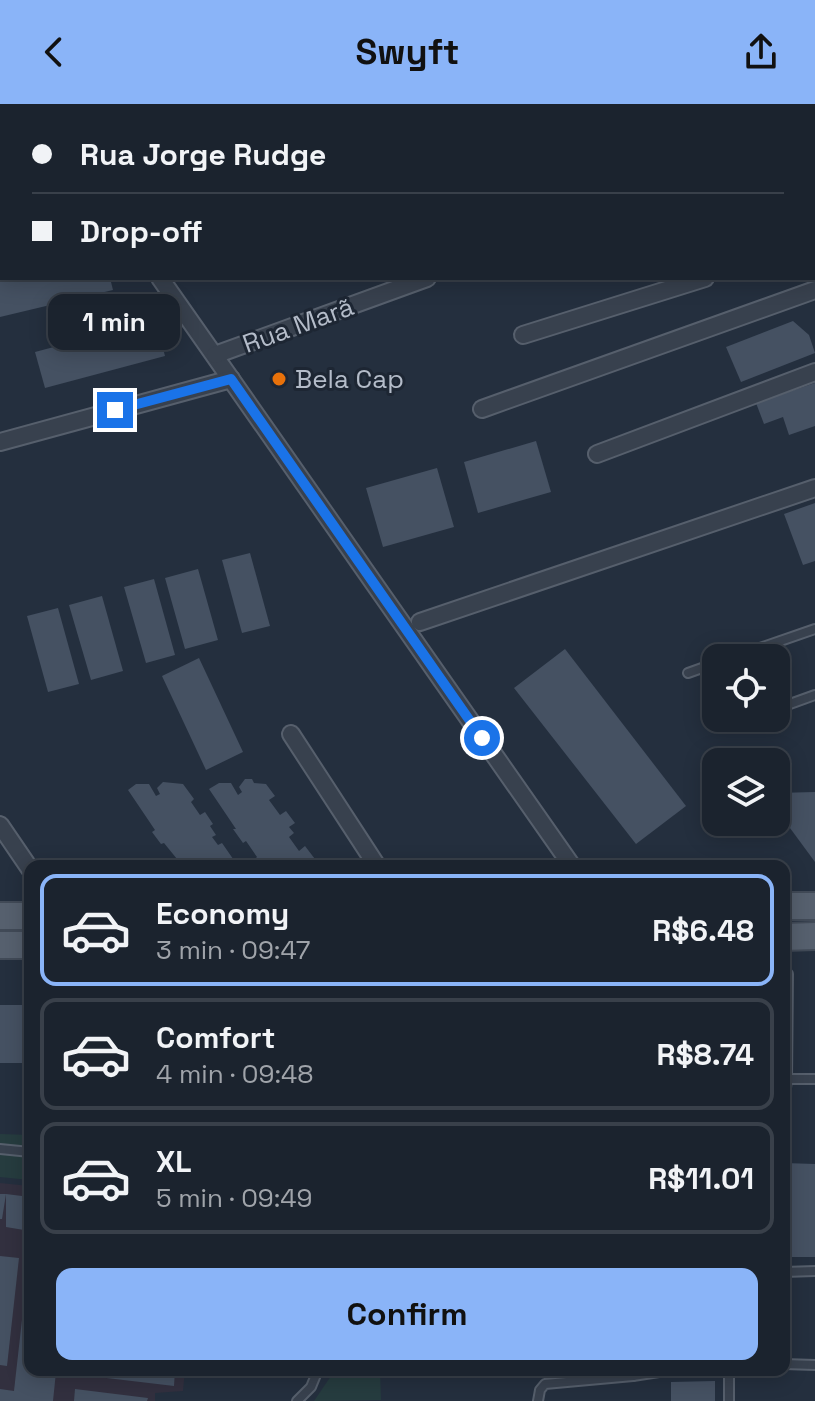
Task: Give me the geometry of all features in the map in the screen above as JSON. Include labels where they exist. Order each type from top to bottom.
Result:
[{"type":"main road","points":[[790,906],[815,906]]},
{"type":"main road","points":[[0,916],[24,916]]},
{"type":"main road","points":[[790,937],[815,936]]},
{"type":"main road","points":[[0,945],[24,945]]},
{"type":"street","points":[[161,280],[568,860]]},
{"type":"street","name":"Rua Marã","points":[[215,355],[421,280]]},
{"type":"street","points":[[523,335],[699,280]]},
{"type":"street","points":[[482,409],[815,290]]},
{"type":"street","points":[[597,454],[815,372]]},
{"type":"street","points":[[0,442],[231,379]]},
{"type":"street","points":[[420,622],[815,488]]},
{"type":"street","points":[[291,734],[373,860]]},
{"type":"street","points":[[0,825],[24,860]]},
{"type":"lane","points":[[772,644],[815,629]]},
{"type":"lane","points":[[688,673],[702,668]]},
{"type":"lane","points":[[790,704],[815,695]]},
{"type":"lane","points":[[790,1079],[815,1079]]},
{"type":"lane","points":[[0,1149],[24,1151]]},
{"type":"lane","points":[[790,1272],[815,1271]]},
{"type":"lane","points":[[790,1364],[815,1365]]},
{"type":"lane","points":[[297,1401],[311,1387],[316,1376]]},
{"type":"lane","points":[[538,1401],[545,1384],[609,1376]]},
{"type":"lane","points":[[729,1376],[729,1401]]},
{"type":"shaded area","points":[[0,1183],[24,1185],[24,1376],[184,1376],[183,1391],[155,1393],[155,1401],[0,1401]]},
{"type":"green space","points":[[0,1134],[24,1135],[24,1179],[0,1177]]},
{"type":"green space","points":[[331,1376],[380,1376],[381,1400],[314,1401]]},
{"type":"building","points":[[0,280],[110,280],[113,290],[0,317]]},
{"type":"building","points":[[155,320],[165,356],[45,388],[35,352]]},
{"type":"building","points":[[793,321],[809,335],[815,353],[741,382],[726,347]]},
{"type":"building","points":[[815,383],[815,426],[789,435],[783,417],[764,424],[756,403]]},
{"type":"building","points":[[536,441],[551,492],[478,513],[464,462]]},
{"type":"building","points":[[437,468],[454,527],[383,547],[366,488]]},
{"type":"building","points":[[815,503],[815,561],[803,565],[784,514]]},
{"type":"building","points":[[250,553],[270,626],[242,633],[222,560]]},
{"type":"building","points":[[198,569],[218,640],[185,649],[165,578]]},
{"type":"building","points":[[154,579],[175,655],[146,663],[124,587]]},
{"type":"building","points":[[102,596],[123,671],[91,680],[69,605]]},
{"type":"building","points":[[58,608],[79,684],[48,692],[27,616]]},
{"type":"building","points":[[565,649],[686,806],[636,844],[514,688]]},
{"type":"building","points":[[199,658],[243,752],[206,770],[162,676]]},
{"type":"building","points":[[245,779],[266,784],[275,796],[269,800],[280,815],[286,811],[295,823],[289,827],[294,833],[289,837],[299,851],[305,846],[316,860],[256,860],[257,857],[233,829],[236,829],[209,789],[219,783],[231,783],[238,795],[242,792],[239,787]]},
{"type":"building","points":[[163,782],[183,784],[194,799],[191,802],[200,815],[205,812],[213,824],[210,826],[216,835],[212,837],[218,845],[222,843],[234,860],[174,860],[177,859],[152,832],[155,830],[128,790],[136,784],[149,784],[156,796],[160,794],[157,788]]},
{"type":"building","points":[[815,792],[815,862],[790,828],[790,793]]},
{"type":"building","points":[[0,1005],[24,1005],[24,1063],[0,1063]]},
{"type":"building","points":[[790,1163],[815,1164],[815,1257],[790,1257]]},
{"type":"building","points":[[0,1194],[6,1194],[2,1219],[0,1219]]},
{"type":"building","points":[[6,1194],[24,1196],[24,1230],[6,1227]]},
{"type":"building","points":[[0,1256],[19,1258],[7,1366],[0,1365]]},
{"type":"building","points":[[24,1302],[24,1376],[56,1376],[53,1401],[0,1401],[0,1389],[14,1391]]},
{"type":"building","points":[[90,1376],[175,1376],[174,1386]]},
{"type":"building","points":[[715,1381],[715,1401],[671,1401],[671,1382]]},
{"type":"building","points":[[75,1389],[148,1398],[147,1401],[74,1401]]},
{"type":"place","name":"Bela Cap","points":[[279,379]]},
{"type":"route","points":[[115,410],[231,379],[482,738]]}]
